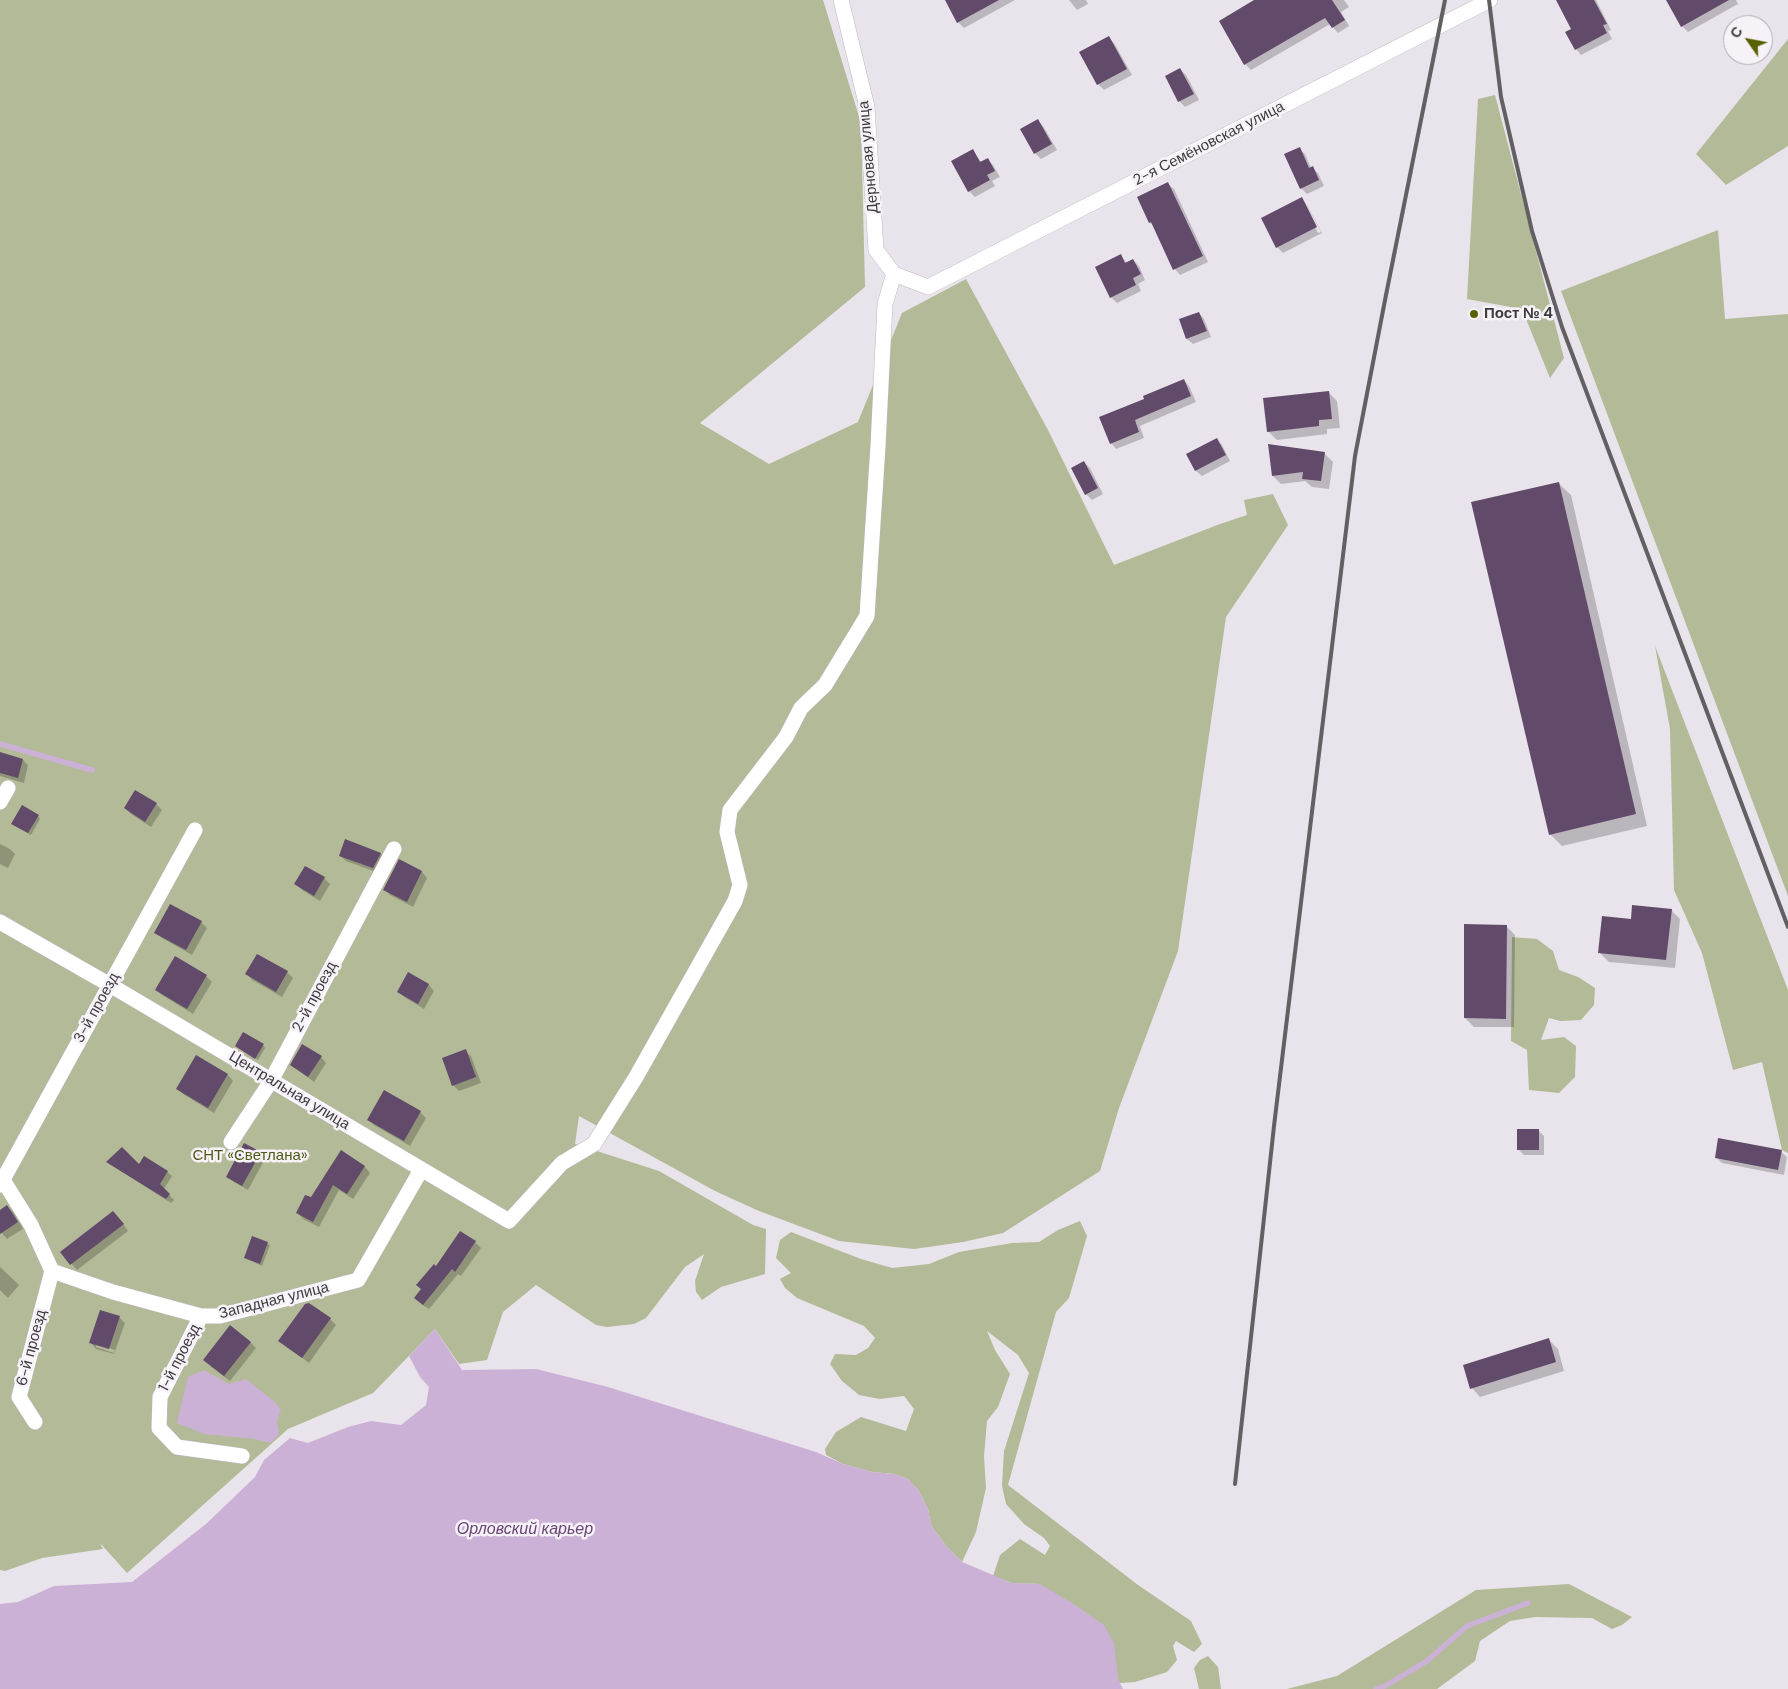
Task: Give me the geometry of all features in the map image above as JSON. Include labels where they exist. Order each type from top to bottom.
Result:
[{"type":"street","name":"Дерновая улица","points":[[842,0],[867,107],[876,250],[894,274]]},
{"type":"street","name":"2-я Семёновская улица","points":[[894,274],[928,287],[1490,0]]},
{"type":"street","name":"Центральная улица","points":[[0,922],[110,984],[509,1221],[562,1163],[594,1144],[636,1077],[735,901],[740,885],[727,832],[730,810],[786,737],[801,708],[825,685],[867,616],[885,304],[894,274]]},
{"type":"street","points":[[0,802],[8,788]]},
{"type":"street","name":"3-й проезд","points":[[2,1183],[195,830]]},
{"type":"street","name":"2-й проезд","points":[[231,1142],[271,1081],[394,848]]},
{"type":"street","name":"Западная улица","points":[[52,1272],[113,1292],[201,1316],[220,1316],[358,1280],[421,1170]]},
{"type":"street","points":[[2,1183],[31,1225],[52,1272]]},
{"type":"street","name":"6-й проезд","points":[[35,1422],[19,1397],[52,1272]]},
{"type":"street","name":"1-й проезд","points":[[201,1316],[160,1397],[160,1428],[177,1447],[242,1456]]},
{"type":"green space","name":"СНТ «Светлана»","points":[[0,0],[823,0],[861,123],[865,287],[700,423],[769,464],[858,422],[902,313],[966,279],[1048,430],[1114,565],[1247,515],[1244,500],[1273,494],[1288,525],[1226,617],[1178,951],[1119,1108],[1100,1171],[1003,1233],[963,1242],[914,1249],[839,1241],[759,1211],[715,1191],[579,1116],[575,1144],[659,1171],[753,1225],[766,1229],[765,1274],[721,1287],[702,1300],[696,1292],[695,1281],[704,1254],[685,1267],[646,1318],[634,1324],[607,1327],[596,1325],[536,1285],[503,1312],[487,1360],[459,1364],[435,1329],[373,1393],[288,1429],[127,1573],[100,1543],[103,1549],[42,1558],[5,1571],[0,1570]]},
{"type":"green space","points":[[1788,39],[1788,146],[1726,185],[1696,154],[1767,65],[1773,65],[1773,58]]},
{"type":"green space","points":[[1495,95],[1564,358],[1550,378],[1522,309],[1467,299],[1478,99]]},
{"type":"green space","points":[[1718,230],[1725,319],[1788,314],[1788,896],[1561,291]]},
{"type":"green space","points":[[1655,646],[1788,990],[1788,1153],[1782,1150],[1762,1062],[1733,1070],[1702,953],[1674,890],[1670,729]]},
{"type":"green space","points":[[1512,937],[1537,939],[1553,951],[1559,970],[1578,977],[1595,988],[1594,1005],[1581,1020],[1560,1021],[1549,1018],[1541,1040],[1564,1037],[1576,1046],[1575,1077],[1559,1093],[1529,1090],[1527,1050],[1511,1041]]},
{"type":"green space","points":[[1080,1221],[1087,1236],[1069,1298],[1056,1312],[1008,1485],[1138,1585],[1191,1621],[1202,1644],[1194,1652],[1176,1641],[1173,1646],[1177,1660],[1167,1672],[1135,1682],[1120,1683],[1040,1584],[1012,1583],[993,1576],[1000,1555],[1020,1539],[1045,1555],[1050,1546],[1044,1538],[1024,1524],[1006,1504],[1002,1486],[1004,1451],[1029,1373],[1018,1355],[987,1331],[995,1350],[1010,1374],[998,1407],[987,1421],[984,1456],[986,1488],[976,1532],[962,1562],[946,1546],[931,1525],[928,1509],[919,1491],[908,1479],[894,1474],[872,1472],[843,1464],[826,1455],[825,1449],[836,1432],[861,1417],[906,1431],[914,1409],[904,1396],[880,1399],[859,1395],[842,1381],[830,1364],[835,1354],[856,1355],[868,1348],[875,1338],[864,1326],[797,1298],[785,1288],[780,1279],[791,1273],[776,1258],[780,1240],[791,1232],[861,1259],[892,1268],[929,1264],[959,1252],[1012,1243],[1039,1242],[1058,1230]]},
{"type":"green space","points":[[1569,1584],[1632,1617],[1622,1625],[1612,1629],[1592,1618],[1535,1617],[1510,1621],[1480,1641],[1475,1661],[1437,1689],[1287,1689],[1337,1676],[1476,1590]]},
{"type":"green space","points":[[1208,1656],[1218,1667],[1221,1689],[1199,1689],[1194,1668],[1200,1660]]},
{"type":"water","name":"Орловский карьер","points":[[435,1329],[462,1370],[536,1369],[608,1387],[816,1452],[843,1464],[872,1472],[894,1474],[908,1479],[919,1491],[928,1509],[931,1525],[946,1546],[962,1562],[1012,1583],[1040,1584],[1104,1625],[1114,1643],[1118,1679],[1123,1689],[0,1689],[0,1604],[18,1602],[54,1586],[132,1582],[206,1524],[255,1477],[264,1460],[290,1438],[308,1443],[348,1427],[371,1421],[401,1425],[426,1405],[429,1387],[420,1377],[409,1356]]},
{"type":"water","points":[[204,1370],[229,1384],[246,1379],[275,1402],[281,1410],[277,1421],[279,1434],[270,1443],[255,1439],[204,1434],[177,1423],[188,1377]]},
{"type":"building","points":[[945,0],[999,0],[957,23]]},
{"type":"building","points":[[1254,0],[1332,0],[1345,20],[1332,28],[1325,18],[1244,65],[1219,21]]},
{"type":"building","points":[[1556,0],[1594,0],[1607,24],[1603,25],[1607,33],[1575,50],[1565,32],[1571,29]]},
{"type":"building","points":[[1666,0],[1729,0],[1681,27]]},
{"type":"building","points":[[1109,36],[1127,69],[1097,85],[1079,52]]},
{"type":"building","points":[[1180,68],[1194,94],[1178,102],[1165,76]]},
{"type":"building","points":[[1038,119],[1052,144],[1034,154],[1020,129]]},
{"type":"building","points":[[1300,147],[1309,168],[1313,166],[1319,180],[1300,189],[1284,154]]},
{"type":"building","points":[[973,149],[980,162],[988,158],[995,171],[987,175],[990,180],[968,192],[951,161]]},
{"type":"building","points":[[1168,182],[1203,256],[1173,270],[1137,197]]},
{"type":"building","points":[[1302,197],[1317,227],[1276,248],[1261,218]]},
{"type":"building","points":[[1121,254],[1125,263],[1133,259],[1141,274],[1133,278],[1136,285],[1110,298],[1095,267]]},
{"type":"building","points":[[1199,312],[1207,331],[1186,339],[1179,319]]},
{"type":"building","points":[[1184,379],[1191,396],[1135,420],[1139,432],[1110,444],[1099,417],[1144,399],[1143,396]]},
{"type":"building","points":[[1329,391],[1332,419],[1319,420],[1319,426],[1267,432],[1263,398]]},
{"type":"building","points":[[1217,438],[1226,455],[1195,471],[1186,454]]},
{"type":"building","points":[[1268,444],[1325,452],[1321,481],[1302,479],[1303,472],[1272,476]]},
{"type":"building","points":[[1084,461],[1098,488],[1085,495],[1071,468]]},
{"type":"building","points":[[1559,482],[1636,814],[1549,835],[1471,502]]},
{"type":"building","points":[[0,752],[23,759],[18,778],[0,773]]},
{"type":"building","points":[[135,790],[157,803],[145,822],[124,808]]},
{"type":"building","points":[[22,805],[39,815],[28,833],[11,824]]},
{"type":"building","points":[[345,839],[381,853],[373,868],[339,856]]},
{"type":"building","points":[[399,859],[422,871],[407,902],[383,890]]},
{"type":"building","points":[[305,866],[325,877],[314,896],[294,884]]},
{"type":"building","points":[[170,904],[202,921],[186,950],[154,933]]},
{"type":"building","points":[[1632,905],[1672,909],[1666,960],[1598,953],[1602,916],[1631,919]]},
{"type":"building","points":[[1464,924],[1507,925],[1506,1019],[1464,1018]]},
{"type":"building","points":[[257,954],[288,971],[276,992],[245,974]]},
{"type":"building","points":[[175,956],[207,975],[187,1009],[155,990]]},
{"type":"building","points":[[408,972],[429,984],[418,1004],[397,992]]},
{"type":"building","points":[[243,1032],[264,1044],[255,1059],[235,1046]]},
{"type":"building","points":[[302,1044],[322,1056],[308,1077],[290,1065]]},
{"type":"building","points":[[466,1049],[476,1077],[452,1086],[442,1058]]},
{"type":"building","points":[[196,1055],[228,1074],[208,1108],[176,1089]]},
{"type":"building","points":[[384,1090],[421,1111],[404,1141],[367,1120]]},
{"type":"building","points":[[1517,1129],[1539,1129],[1539,1150],[1517,1150]]},
{"type":"building","points":[[1718,1138],[1782,1150],[1778,1170],[1715,1158]]},
{"type":"building","points":[[244,1143],[261,1152],[242,1186],[226,1177]]},
{"type":"building","points":[[122,1147],[139,1164],[144,1156],[168,1171],[160,1184],[170,1194],[166,1199],[106,1162]]},
{"type":"building","points":[[341,1150],[365,1166],[347,1194],[333,1185],[313,1222],[296,1213],[305,1195],[311,1197]]},
{"type":"building","points":[[7,1205],[18,1222],[0,1234],[0,1210]]},
{"type":"building","points":[[113,1211],[124,1224],[70,1265],[60,1252]]},
{"type":"building","points":[[460,1231],[476,1241],[455,1272],[452,1269],[423,1305],[414,1298],[421,1289],[416,1285],[434,1264],[436,1266]]},
{"type":"building","points":[[252,1236],[268,1242],[260,1264],[244,1258]]},
{"type":"building","points":[[309,1303],[331,1318],[302,1358],[278,1341],[305,1304]]},
{"type":"building","points":[[100,1310],[120,1316],[109,1349],[89,1343]]},
{"type":"building","points":[[230,1325],[251,1342],[224,1376],[203,1360]]},
{"type":"building","points":[[1549,1338],[1556,1362],[1470,1389],[1463,1365]]},
{"type":"waterway","points":[[0,744],[92,770]]},
{"type":"waterway","points":[[1376,1689],[1385,1686],[1427,1661],[1467,1626],[1528,1603]]},
{"type":"railway","points":[[1235,1484],[1274,1126],[1355,456],[1445,0]]},
{"type":"railway","points":[[1489,0],[1501,97],[1532,231],[1562,327],[1788,927]]},
{"type":"place","name":"Пост № 4","points":[[1474,314]]}]
